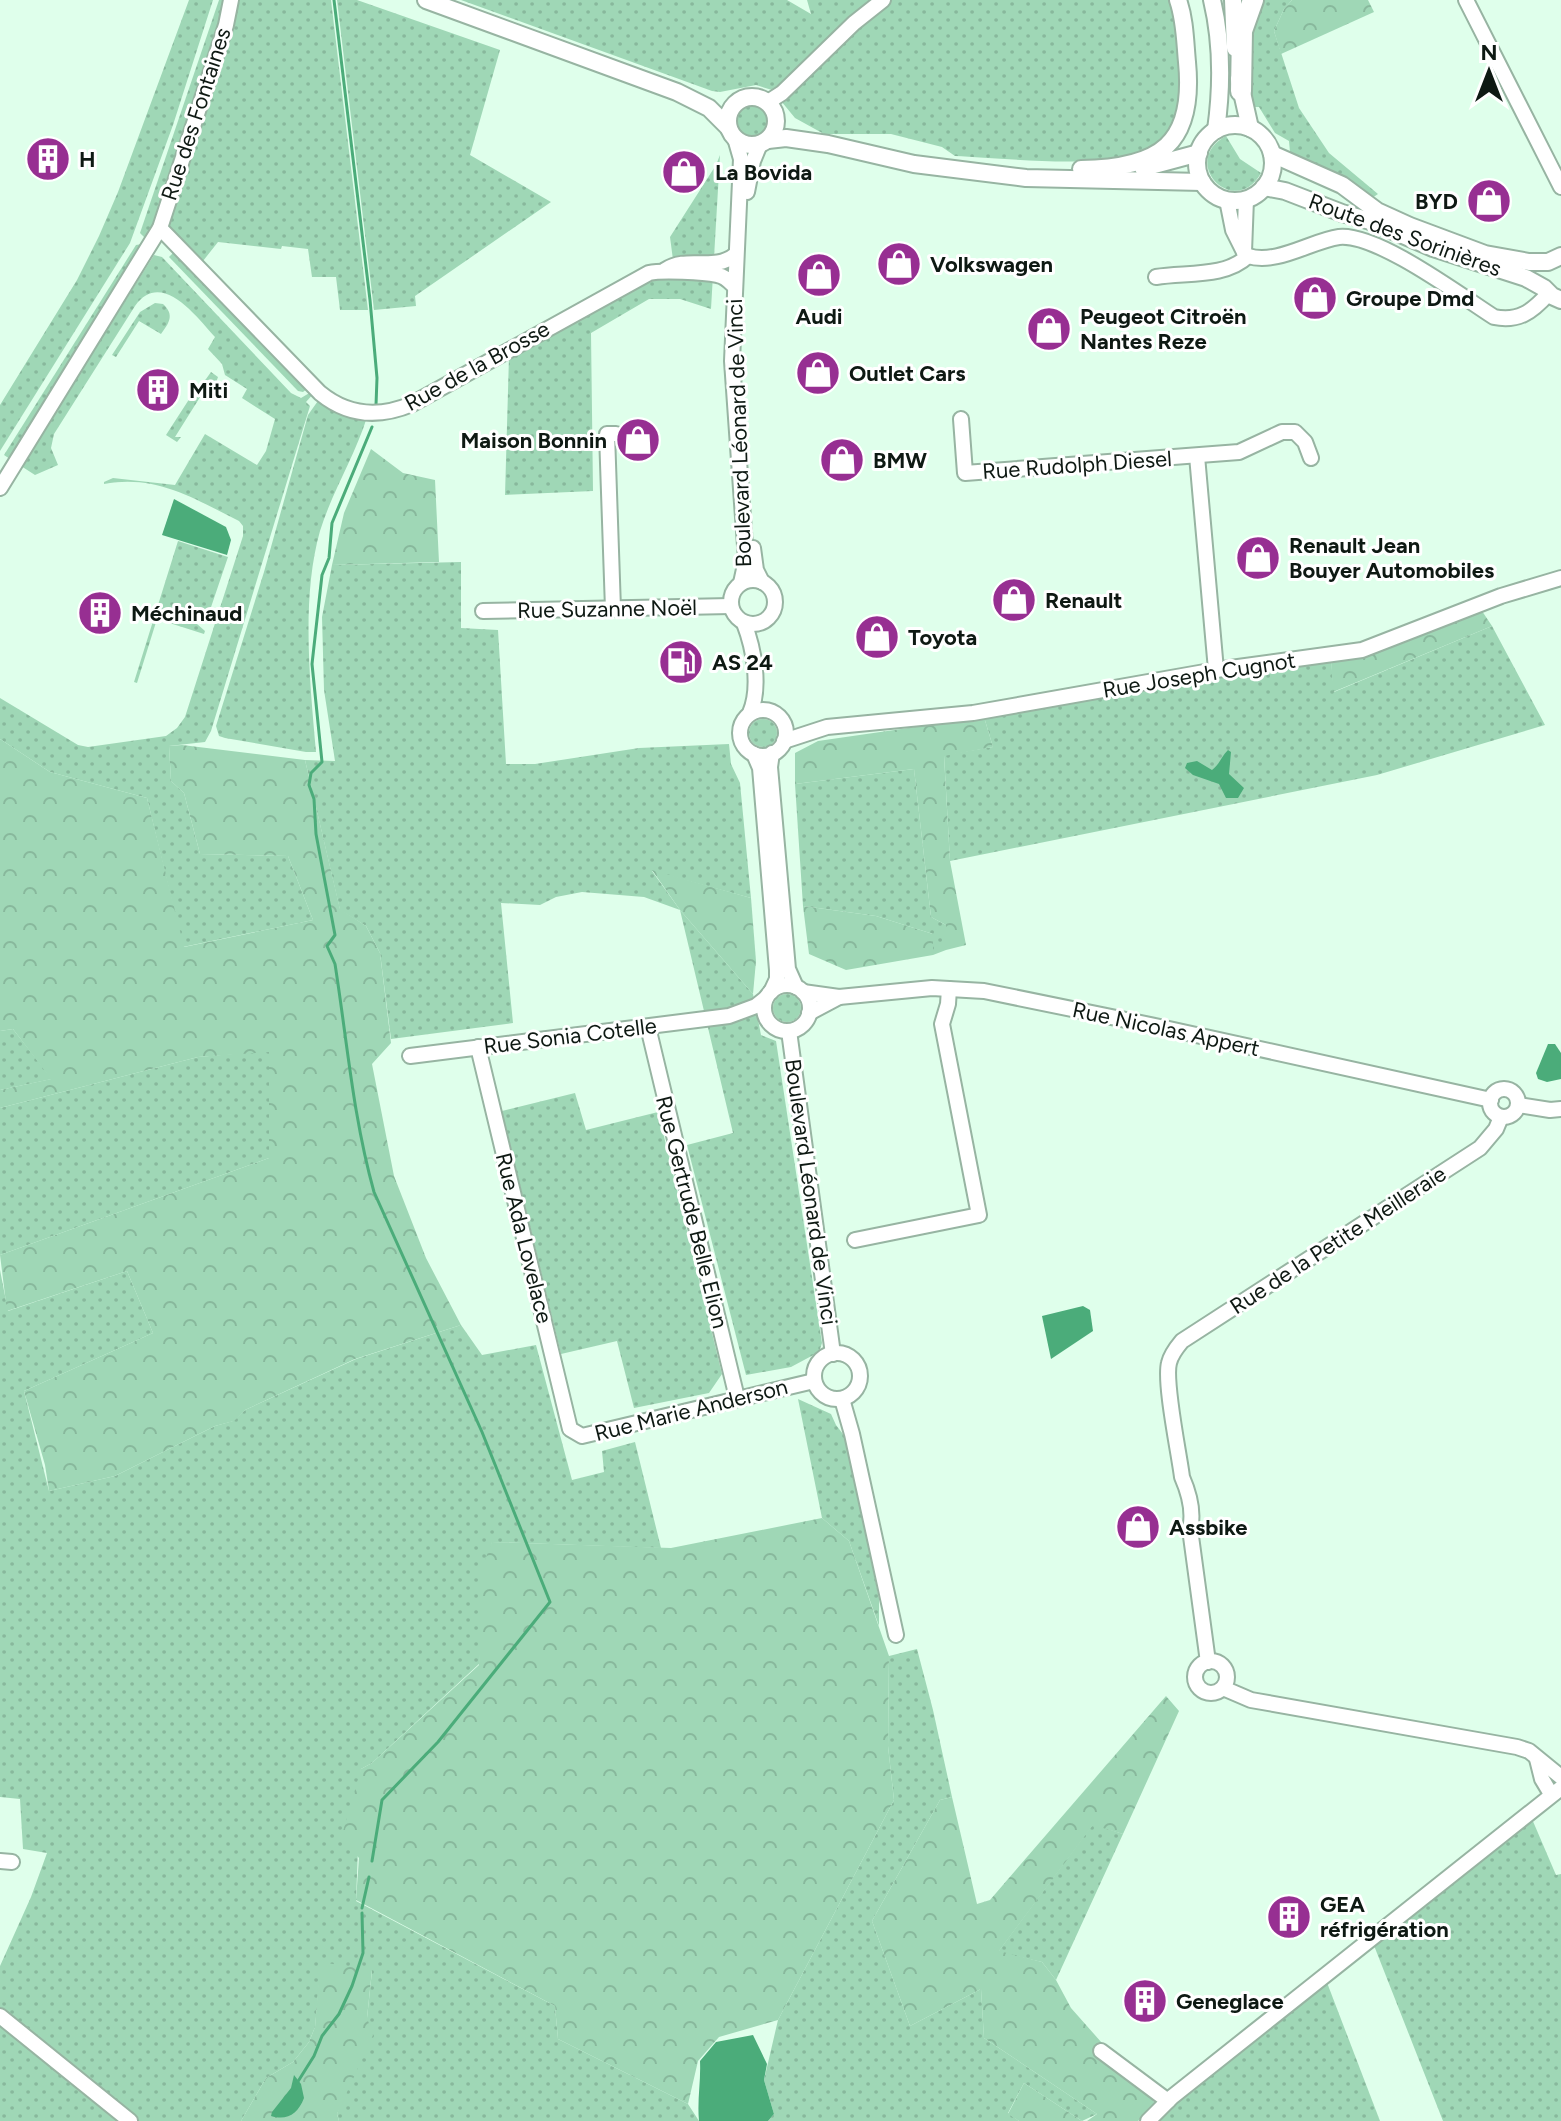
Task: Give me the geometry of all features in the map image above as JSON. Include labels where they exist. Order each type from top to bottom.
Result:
[{"type":"highway","points":[[1241,91],[1242,31],[1253,0]]},
{"type":"main road","points":[[426,0],[677,92],[709,108],[747,145],[786,138],[828,144],[883,158],[1026,178],[1202,182]]},
{"type":"main road","points":[[956,170],[1122,166],[1138,163],[1164,148],[1180,127],[1189,103],[1184,27],[1178,0]]},
{"type":"main road","points":[[1216,130],[1220,63],[1217,20],[1212,0],[1230,0],[1241,91],[1250,128]]},
{"type":"main road","points":[[677,92],[738,101],[753,96],[768,102],[776,119],[776,127],[764,142]]},
{"type":"main road","points":[[732,133],[729,113],[738,101]]},
{"type":"main road","points":[[776,119],[828,144]]},
{"type":"main road","points":[[1234,125],[1250,128],[1264,139],[1272,154],[1273,169],[1264,187],[1246,199],[1227,200],[1215,195],[1202,182],[1198,163],[1204,142],[1216,130],[1234,125]]},
{"type":"main road","points":[[1002,169],[1060,174],[1102,173],[1146,167],[1199,153]]},
{"type":"main road","name":"Route des Sorinières","points":[[1272,154],[1342,185],[1377,211],[1410,226],[1497,257],[1554,259]]},
{"type":"main road","name":"Route des Sorinières","points":[[1264,187],[1285,191],[1370,221],[1433,248],[1526,278],[1551,294]]},
{"type":"main road","name":"Route des Sorinières","points":[[1551,294],[1542,272],[1554,259]]},
{"type":"street","name":"Rue des Fontaines","points":[[0,488],[160,228],[226,25],[231,0]]},
{"type":"street","points":[[768,102],[782,93],[854,23],[883,0]]},
{"type":"street","points":[[1466,0],[1561,187]]},
{"type":"street","name":"Boulevard Léonard de Vinci","points":[[732,133],[741,159],[732,361],[746,560],[741,583]]},
{"type":"street","name":"Boulevard Léonard de Vinci","points":[[762,582],[754,559],[741,361],[747,189],[753,161],[764,142]]},
{"type":"street","points":[[1156,277],[1224,269],[1240,264],[1246,254],[1246,199]]},
{"type":"street","points":[[1227,200],[1233,230],[1246,254],[1262,258],[1346,237],[1405,260],[1494,317],[1518,319],[1551,294]]},
{"type":"street","name":"Rue de la Brosse","points":[[160,228],[320,393],[348,410],[370,414],[412,404],[649,273],[683,262],[724,262],[735,255]]},
{"type":"street","name":"Rue de la Brosse","points":[[665,270],[680,274],[718,275],[734,286]]},
{"type":"street","name":"Rue Rudolph Diesel","points":[[961,419],[965,473],[1239,452],[1282,432],[1295,432],[1305,442],[1311,458]]},
{"type":"street","points":[[613,609],[607,434],[616,434]]},
{"type":"street","name":"Rue Rudolph Diesel","points":[[1197,456],[1216,670]]},
{"type":"street","name":"Rue Joseph Cugnot","points":[[784,741],[827,727],[973,713],[1216,670],[1362,650],[1501,596],[1561,578]]},
{"type":"street","points":[[744,623],[753,625],[769,618],[775,603],[774,594],[762,582],[752,580],[741,583],[732,593],[731,606],[733,613],[744,623],[750,640],[755,690],[755,701],[741,725],[740,733],[742,742],[754,754],[760,768],[777,970],[777,979],[768,995],[764,1013],[773,1027],[789,1031],[802,1025],[809,1013],[839,997]]},
{"type":"street","name":"Rue Suzanne Noël","points":[[483,611],[731,606]]},
{"type":"street","points":[[754,754],[763,756],[772,753],[784,741],[785,731],[764,690],[760,640],[763,623]]},
{"type":"street","points":[[750,713],[763,710],[776,716]]},
{"type":"street","name":"Rue Joseph Cugnot","points":[[776,716],[827,727]]},
{"type":"street","points":[[772,753],[770,767],[788,969],[807,998],[809,1013]]},
{"type":"street","points":[[729,1016],[756,1006],[782,986],[839,997]]},
{"type":"street","points":[[855,1240],[979,1215],[942,1024],[949,989]]},
{"type":"street","name":"Rue Nicolas Appert","points":[[839,997],[889,991],[984,991],[1491,1100]]},
{"type":"street","points":[[729,1016],[767,1021]]},
{"type":"street","name":"Rue Sonia Cotelle","points":[[410,1056],[729,1016]]},
{"type":"street","name":"Rue Gertrude Belle Elion","points":[[648,1027],[737,1398]]},
{"type":"street","name":"Boulevard Léonard de Vinci","points":[[789,1031],[833,1354]]},
{"type":"street","name":"Rue Ada Lovelace","points":[[478,1047],[570,1429]]},
{"type":"street","points":[[1509,1090],[1517,1096],[1518,1105],[1513,1115],[1501,1117],[1494,1113],[1491,1100],[1496,1092],[1509,1090]]},
{"type":"street","points":[[1518,1105],[1561,1109]]},
{"type":"street","name":"Rue de la Petite Meilleraie","points":[[1208,1662],[1190,1529],[1185,1522],[1182,1506],[1182,1477],[1168,1370],[1170,1359],[1182,1341],[1480,1148],[1496,1129],[1501,1117]]},
{"type":"street","name":"Boulevard Léonard de Vinci","points":[[814,1381],[819,1361],[833,1354],[851,1358],[859,1369],[857,1387],[842,1399]]},
{"type":"street","points":[[814,1381],[824,1395],[842,1399],[896,1635]]},
{"type":"street","name":"Rue Marie Anderson","points":[[570,1429],[582,1436],[814,1381]]},
{"type":"street","points":[[1223,1688],[1227,1679],[1224,1669],[1217,1663],[1208,1662],[1197,1671],[1197,1685],[1210,1693],[1223,1688],[1251,1700],[1517,1747],[1529,1751],[1561,1777]]},
{"type":"street","points":[[1148,2121],[1168,2101],[1556,1791],[1542,1779],[1537,1759]]},
{"type":"street","points":[[0,2016],[130,2121]]},
{"type":"street","points":[[1101,2051],[1168,2101]]},
{"type":"green space","points":[[189,0],[213,0],[173,125],[130,243],[0,451],[0,405],[77,280],[99,236]]},
{"type":"green space","points":[[219,0],[224,0],[222,15],[147,240],[140,233]]},
{"type":"green space","points":[[240,0],[331,0],[368,310],[340,310],[336,277],[312,277],[308,249],[218,242],[203,261],[184,241],[181,243],[168,227],[167,221],[189,154],[193,155],[195,150],[207,101]]},
{"type":"green space","points":[[337,0],[357,0],[500,50],[470,155],[551,202],[415,296],[416,306],[374,310]]},
{"type":"green space","points":[[461,0],[787,0],[811,14],[807,0],[1174,0],[1182,74],[1181,103],[1175,122],[1162,138],[1145,151],[1121,158],[1075,162],[955,156],[942,147],[891,134],[824,134],[795,118],[772,90],[756,85],[712,91]]},
{"type":"green space","points":[[1260,0],[1292,0],[1274,31],[1299,108],[1329,153],[1378,194],[1369,200],[1343,177],[1290,152],[1289,141],[1275,133],[1259,107],[1252,107],[1247,88],[1247,32]]},
{"type":"green space","points":[[1292,0],[1368,0],[1374,12],[1281,54],[1274,31]]},
{"type":"green space","points":[[752,104],[764,108],[768,120],[764,132],[752,136],[740,132],[736,120],[740,108]]},
{"type":"green space","points":[[1226,136],[1240,159],[1261,173],[1250,186],[1238,191],[1226,189],[1209,172],[1208,159],[1213,147]]},
{"type":"green space","points":[[720,155],[711,309],[680,299],[649,299],[591,333],[593,491],[505,495],[509,356],[636,284],[675,275],[670,237]]},
{"type":"green space","points":[[142,244],[10,459],[4,455],[136,245]]},
{"type":"green space","points":[[176,250],[308,388],[298,391],[169,257]]},
{"type":"green space","points":[[154,255],[162,257],[291,393],[301,398],[314,393],[306,402],[310,406],[211,731],[205,742],[169,746],[171,781],[184,793],[200,854],[288,856],[313,920],[183,947],[147,798],[50,772],[0,739],[0,698],[78,745],[88,747],[166,736],[177,728],[185,717],[243,536],[243,526],[239,521],[174,490],[141,482],[104,484],[113,478],[175,485],[205,434],[257,465],[266,451],[275,419],[242,398],[247,389],[225,375],[222,364],[208,349],[215,337],[188,308],[167,294],[156,292],[145,296],[135,306],[54,434],[51,448],[58,465],[35,475],[21,466]]},
{"type":"green space","points":[[155,303],[163,304],[170,315],[161,334],[139,321],[116,357],[112,355],[140,312]]},
{"type":"green space","points":[[211,372],[218,377],[212,394],[202,394],[175,437],[181,437],[177,442],[166,435],[197,387]]},
{"type":"green space","points":[[320,398],[367,417],[325,517],[314,557],[309,641],[316,752],[306,752],[225,738],[219,736],[216,726],[308,415]]},
{"type":"green space","points":[[371,449],[403,473],[435,480],[439,562],[332,565],[344,513]]},
{"type":"green space","points":[[178,541],[228,557],[208,616],[174,609],[172,617],[197,624],[205,631],[204,634],[157,619],[137,683],[134,682]]},
{"type":"green space","points":[[461,562],[461,628],[498,630],[506,764],[535,764],[639,748],[729,744],[731,764],[740,783],[751,898],[652,871],[680,910],[644,897],[582,892],[556,897],[540,905],[501,903],[513,1023],[391,1039],[380,953],[366,926],[340,910],[305,760],[335,761],[324,690],[322,617],[332,565]]},
{"type":"green space","points":[[1482,611],[1492,626],[1333,692],[1331,660]]},
{"type":"green space","points":[[1492,626],[1545,725],[1377,775],[950,861],[944,755],[993,747],[984,717],[1199,683],[1237,672],[1331,660],[1334,692]]},
{"type":"green space","points":[[984,717],[993,747],[944,756],[950,861],[966,945],[946,950],[946,925],[931,917],[914,769],[795,784],[795,753],[818,741]]},
{"type":"green space","points":[[763,719],[773,723],[777,733],[773,743],[763,747],[753,743],[749,733],[753,723]]},
{"type":"green space","points":[[0,739],[50,772],[147,798],[184,947],[313,920],[288,856],[200,854],[184,793],[171,781],[169,746],[305,760],[340,909],[366,926],[380,953],[391,1043],[372,1064],[394,1176],[426,1258],[461,1325],[355,1359],[245,1410],[234,1421],[215,1426],[115,1476],[49,1491],[45,1465],[24,1391],[153,1333],[127,1271],[7,1311],[0,1255],[269,1158],[269,1052],[198,1057],[0,1108],[0,1090],[51,1079],[13,1029],[0,1031]]},
{"type":"green space","points":[[914,769],[931,917],[946,925],[946,950],[933,955],[933,934],[876,916],[803,906],[795,784]]},
{"type":"green space","points":[[652,870],[751,898],[756,961],[753,994],[680,910]]},
{"type":"green space","points":[[803,906],[876,916],[933,934],[933,955],[846,970],[809,954]]},
{"type":"green space","points":[[680,910],[753,994],[761,1035],[776,1041],[822,1343],[819,1352],[791,1367],[746,1375],[687,1145],[733,1133]]},
{"type":"green space","points":[[787,994],[797,998],[801,1008],[797,1018],[787,1022],[777,1018],[773,1008],[777,998]]},
{"type":"green space","points":[[13,1029],[52,1079],[0,1090],[0,1031]]},
{"type":"green space","points":[[269,1051],[269,1158],[0,1255],[0,1108],[198,1057]]},
{"type":"green space","points":[[575,1093],[586,1130],[658,1112],[722,1374],[709,1393],[634,1408],[617,1341],[561,1354],[502,1111]]},
{"type":"green space","points":[[0,1270],[8,1311],[127,1271],[153,1333],[24,1391],[49,1491],[115,1476],[215,1426],[233,1421],[245,1410],[356,1359],[461,1325],[482,1355],[536,1345],[572,1480],[604,1472],[602,1451],[635,1442],[661,1548],[492,1542],[479,1664],[372,1763],[361,1769],[356,1901],[555,2006],[558,2039],[688,2104],[699,2121],[339,2121],[337,2114],[367,2018],[372,1971],[321,1963],[315,2027],[309,2042],[293,2062],[266,2078],[241,2121],[0,2121],[0,1966],[47,1853],[23,1849],[20,1799],[0,1797]]},
{"type":"green space","points":[[798,1399],[831,1414],[846,1438],[879,1598],[879,1626],[849,1541],[822,1518]]},
{"type":"green space","points":[[822,1518],[849,1541],[889,1656],[888,1746],[894,1800],[778,2020],[719,2037],[698,2061],[688,2104],[558,2039],[555,2006],[356,1900],[359,1858],[341,1838],[361,1769],[372,1763],[479,1665],[481,1570],[492,1542],[671,1548]]},
{"type":"green space","points":[[917,1649],[952,1797],[940,1800],[872,1921],[910,2026],[981,1989],[984,2038],[1097,2114],[1082,2121],[1024,2083],[1008,2113],[1019,2121],[768,2121],[774,2114],[764,2080],[778,2020],[894,1800],[888,1746],[889,1656]]},
{"type":"green space","points":[[1166,1696],[1179,1711],[1123,1834],[1093,1825],[999,1951],[1042,1962],[1071,2008],[1156,2104],[1138,2121],[1087,2121],[1097,2114],[984,2038],[981,1989],[910,2026],[872,1921],[940,1800],[952,1797],[977,1904],[990,1900]]},
{"type":"green space","points":[[1532,1819],[1556,1875],[1561,1874],[1561,2121],[1443,2121],[1373,1943]]},
{"type":"green space","points":[[1093,1824],[1123,1834],[1056,1980],[1042,1962],[998,1952]]},
{"type":"green space","points":[[320,1962],[372,1970],[367,2018],[373,2035],[337,2114],[339,2121],[241,2121],[266,2078],[293,2062],[309,2042],[315,2027]]},
{"type":"green space","points":[[1326,1980],[1380,2121],[1140,2119],[1156,2104]]},
{"type":"green space","points":[[1024,2083],[1082,2121],[1019,2121],[1008,2114]]},
{"type":"shaded area","points":[[174,499],[226,527],[231,540],[227,555],[162,535]]},
{"type":"shaded area","points":[[1228,750],[1231,752],[1229,774],[1244,788],[1238,798],[1226,798],[1219,784],[1193,775],[1185,768],[1187,763],[1197,761],[1212,770]]},
{"type":"shaded area","points":[[1548,1044],[1555,1044],[1561,1053],[1561,1079],[1547,1082],[1538,1079],[1536,1073]]},
{"type":"shaded area","points":[[1083,1306],[1090,1310],[1093,1331],[1051,1359],[1042,1316]]},
{"type":"shaded area","points":[[753,2035],[767,2064],[764,2080],[774,2114],[768,2121],[699,2121],[700,2061],[716,2042]]},
{"type":"shaded area","points":[[294,2075],[301,2084],[302,2104],[287,2117],[271,2116],[291,2088]]},
{"type":"waterway","points":[[334,0],[370,300],[377,378],[376,405]]},
{"type":"waterway","points":[[372,427],[332,523],[329,558],[322,575],[312,664],[322,762],[311,773],[309,785],[314,799],[316,834],[335,935],[327,946],[335,964],[356,1107],[374,1192],[482,1432],[550,1602],[438,1742],[382,1800],[372,1861]]},
{"type":"waterway","points":[[362,1908],[369,1877]]},
{"type":"waterway","points":[[297,2083],[322,2036],[339,2014],[352,1986],[363,1953],[362,1913]]},
{"type":"place","name":"H","points":[[48,159]]},
{"type":"place","name":"La Bovida","points":[[684,172]]},
{"type":"place","name":"BYD","points":[[1489,201]]},
{"type":"place","name":"Volkswagen","points":[[899,264]]},
{"type":"place","name":"Audi","points":[[819,275]]},
{"type":"place","name":"Groupe Dmd","points":[[1315,298]]},
{"type":"place","name":"Peugeot Citroën Nantes Reze","points":[[1049,329]]},
{"type":"place","name":"Outlet Cars","points":[[818,373]]},
{"type":"place","name":"Miti","points":[[158,390]]},
{"type":"place","name":"Maison Bonnin","points":[[638,440]]},
{"type":"place","name":"BMW","points":[[842,460]]},
{"type":"place","name":"Renault Jean Bouyer Automobiles","points":[[1258,558]]},
{"type":"place","name":"Renault","points":[[1014,600]]},
{"type":"place","name":"Méchinaud","points":[[100,613]]},
{"type":"place","name":"Toyota","points":[[877,637]]},
{"type":"place","name":"AS 24","points":[[681,662]]},
{"type":"place","name":"Assbike","points":[[1138,1527]]},
{"type":"place","name":"GEA réfrigération","points":[[1289,1917]]},
{"type":"place","name":"Geneglace","points":[[1145,2001]]}]
